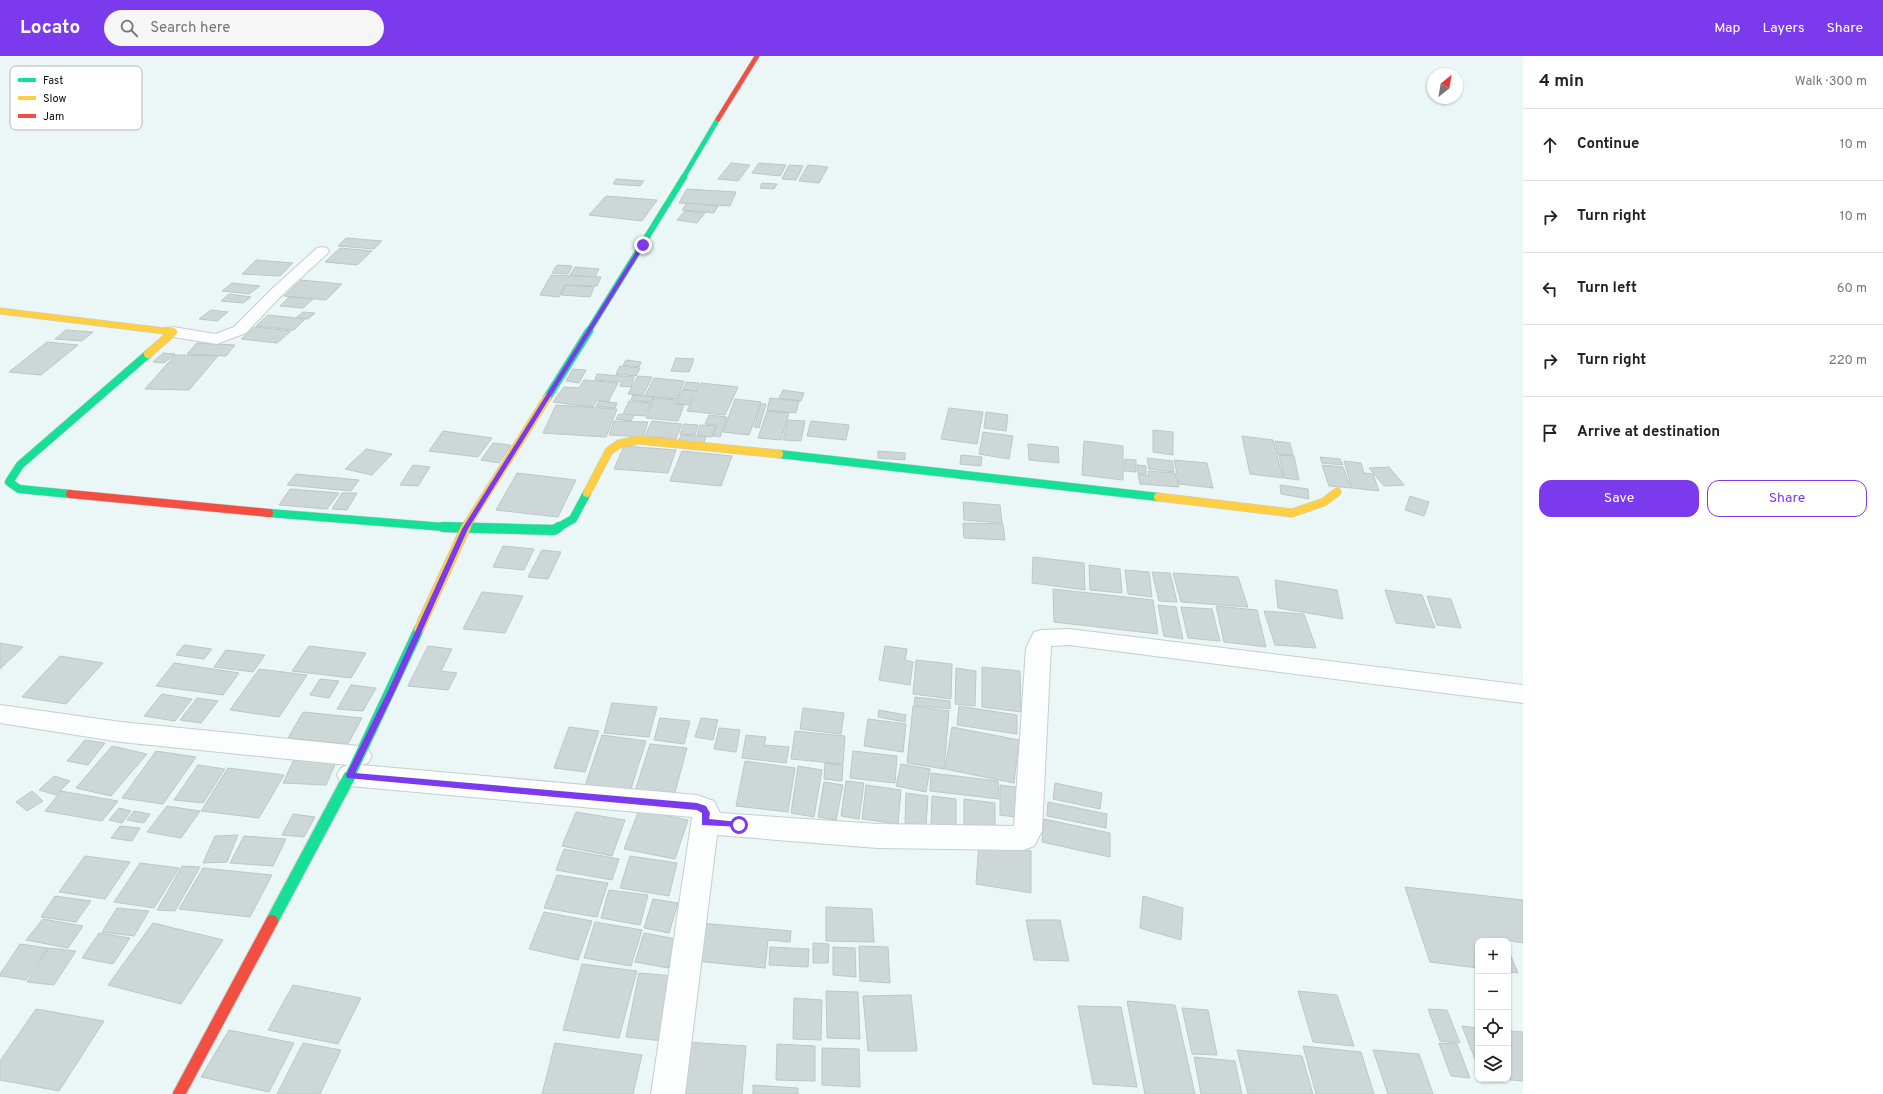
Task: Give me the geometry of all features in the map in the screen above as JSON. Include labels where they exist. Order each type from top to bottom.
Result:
[{"type":"street","points":[[179,1094],[355,766],[465,529],[757,56]]},
{"type":"street","points":[[0,311],[84,320],[218,339],[240,330],[279,290],[322,252]]},
{"type":"street","points":[[173,332],[20,465],[9,482],[19,489],[234,510],[465,529],[554,530],[573,519],[609,451],[619,444],[638,440],[858,462],[1292,513],[1324,502],[1337,492]]},
{"type":"street","points":[[705,822],[878,836],[1024,838],[1028,831],[1038,648],[1042,638],[1069,637],[1523,694]]},
{"type":"street","points":[[0,714],[355,766],[704,808],[706,813],[705,822],[668,1094]]},
{"type":"building","points":[[731,163],[750,165],[738,181],[718,179]]},
{"type":"building","points":[[759,163],[786,165],[780,176],[752,173]]},
{"type":"building","points":[[789,165],[803,166],[796,180],[782,179]]},
{"type":"building","points":[[808,165],[828,167],[819,183],[799,181]]},
{"type":"building","points":[[616,179],[644,181],[640,186],[613,184]]},
{"type":"building","points":[[762,183],[777,184],[774,189],[760,188]]},
{"type":"building","points":[[687,189],[736,192],[730,206],[679,203]]},
{"type":"building","points":[[606,196],[657,200],[642,221],[589,215]]},
{"type":"building","points":[[687,203],[718,206],[714,213],[682,210]]},
{"type":"building","points":[[685,211],[705,213],[697,223],[677,220]]},
{"type":"building","points":[[346,238],[382,241],[374,249],[338,246]]},
{"type":"building","points":[[340,248],[372,251],[357,265],[325,262]]},
{"type":"building","points":[[256,260],[293,263],[280,276],[242,274]]},
{"type":"building","points":[[557,265],[572,266],[568,274],[552,273]]},
{"type":"building","points":[[575,267],[599,269],[595,277],[570,275]]},
{"type":"building","points":[[551,275],[601,277],[597,286],[565,285],[559,297],[540,295]]},
{"type":"building","points":[[301,280],[342,284],[326,300],[284,296]]},
{"type":"building","points":[[232,283],[260,286],[249,294],[222,291]]},
{"type":"building","points":[[566,285],[594,287],[590,297],[561,295]]},
{"type":"building","points":[[229,294],[251,297],[243,303],[221,301]]},
{"type":"building","points":[[289,297],[313,299],[303,308],[280,306]]},
{"type":"building","points":[[211,310],[228,312],[217,321],[199,319]]},
{"type":"building","points":[[303,312],[315,313],[308,319],[296,318]]},
{"type":"building","points":[[268,315],[305,319],[294,330],[256,326]]},
{"type":"building","points":[[255,327],[291,331],[277,343],[241,339]]},
{"type":"building","points":[[66,330],[93,332],[82,341],[55,339]]},
{"type":"building","points":[[47,342],[78,345],[41,375],[9,372]]},
{"type":"building","points":[[197,343],[235,345],[226,356],[187,354]]},
{"type":"building","points":[[163,353],[175,354],[164,363],[153,362]]},
{"type":"building","points":[[175,355],[218,356],[189,390],[145,389]]},
{"type":"building","points":[[676,358],[694,359],[689,372],[671,371]]},
{"type":"building","points":[[626,360],[641,362],[639,367],[623,365]]},
{"type":"building","points":[[620,366],[640,368],[636,376],[616,374]]},
{"type":"building","points":[[573,369],[586,370],[579,383],[566,381]]},
{"type":"building","points":[[597,374],[634,377],[631,387],[620,386],[622,382],[595,380]]},
{"type":"building","points":[[638,376],[652,377],[643,395],[628,394]]},
{"type":"building","points":[[654,378],[684,381],[677,399],[645,396]]},
{"type":"building","points":[[584,380],[618,383],[608,402],[597,400],[593,407],[553,402],[564,387],[579,388]]},
{"type":"building","points":[[686,382],[699,383],[696,391],[683,389]]},
{"type":"building","points":[[701,383],[738,387],[725,415],[687,411]]},
{"type":"building","points":[[682,390],[695,391],[689,405],[676,403]]},
{"type":"building","points":[[783,390],[804,393],[801,401],[779,398]]},
{"type":"building","points":[[633,395],[654,397],[651,402],[631,400]]},
{"type":"building","points":[[654,398],[676,400],[674,404],[684,405],[678,421],[646,418]]},
{"type":"building","points":[[770,398],[799,401],[796,413],[767,410]]},
{"type":"building","points":[[735,399],[761,402],[749,435],[723,432]]},
{"type":"building","points":[[599,401],[617,403],[615,408],[596,406]]},
{"type":"building","points":[[629,401],[651,403],[645,416],[623,414]]},
{"type":"building","points":[[761,404],[766,404],[759,428],[754,427]]},
{"type":"building","points":[[556,405],[617,409],[606,437],[543,433]]},
{"type":"building","points":[[949,408],[983,412],[977,444],[941,439]]},
{"type":"building","points":[[767,411],[789,413],[781,440],[758,438]]},
{"type":"building","points":[[986,412],[1008,415],[1006,431],[984,428]]},
{"type":"building","points":[[619,414],[634,415],[631,421],[616,419]]},
{"type":"building","points":[[709,415],[727,417],[720,437],[713,436],[717,425],[705,424]]},
{"type":"building","points":[[788,420],[805,421],[801,441],[783,440]]},
{"type":"building","points":[[614,421],[648,422],[643,437],[609,435]]},
{"type":"building","points":[[652,421],[682,424],[676,439],[645,436]]},
{"type":"building","points":[[811,421],[849,425],[846,440],[807,436]]},
{"type":"building","points":[[684,424],[698,425],[695,435],[680,434]]},
{"type":"building","points":[[700,425],[716,426],[712,437],[697,435]]},
{"type":"building","points":[[1153,430],[1173,432],[1173,455],[1153,452]]},
{"type":"building","points":[[443,431],[492,438],[478,457],[429,451]]},
{"type":"building","points":[[983,432],[1013,436],[1009,459],[979,454]]},
{"type":"building","points":[[681,435],[706,437],[703,445],[678,442]]},
{"type":"building","points":[[1242,436],[1273,440],[1283,478],[1250,474]]},
{"type":"building","points":[[1084,441],[1123,446],[1123,480],[1082,475]]},
{"type":"building","points":[[1275,441],[1290,443],[1293,455],[1278,454]]},
{"type":"building","points":[[493,443],[511,445],[499,463],[481,460]]},
{"type":"building","points":[[1028,444],[1058,447],[1059,463],[1029,460]]},
{"type":"building","points":[[624,446],[676,450],[668,473],[614,469]]},
{"type":"building","points":[[366,449],[392,454],[372,475],[345,469]]},
{"type":"building","points":[[682,451],[732,456],[721,486],[670,481]]},
{"type":"building","points":[[878,451],[905,453],[905,460],[878,458]]},
{"type":"building","points":[[961,455],[982,457],[981,466],[960,464]]},
{"type":"building","points":[[1279,455],[1294,456],[1299,480],[1284,478]]},
{"type":"building","points":[[1320,457],[1340,459],[1343,465],[1322,463]]},
{"type":"building","points":[[1147,458],[1172,461],[1174,472],[1149,469]]},
{"type":"building","points":[[1125,459],[1136,460],[1136,472],[1124,471]]},
{"type":"building","points":[[1174,460],[1207,463],[1213,488],[1179,484]]},
{"type":"building","points":[[1344,461],[1361,463],[1364,473],[1373,474],[1379,491],[1352,488]]},
{"type":"building","points":[[413,465],[430,467],[418,486],[400,485]]},
{"type":"building","points":[[1137,465],[1146,466],[1146,474],[1138,473]]},
{"type":"building","points":[[1322,465],[1343,467],[1351,488],[1329,486]]},
{"type":"building","points":[[1389,467],[1404,485],[1384,486],[1369,468]]},
{"type":"building","points":[[1148,471],[1175,473],[1179,487],[1140,484],[1138,474],[1149,476]]},
{"type":"building","points":[[517,473],[576,480],[558,517],[496,510]]},
{"type":"building","points":[[296,474],[359,480],[351,491],[287,485]]},
{"type":"building","points":[[1280,485],[1308,489],[1309,499],[1281,494]]},
{"type":"building","points":[[290,489],[339,493],[327,509],[279,505]]},
{"type":"building","points":[[342,493],[357,493],[347,510],[332,509]]},
{"type":"building","points":[[1410,496],[1429,502],[1424,516],[1405,510]]},
{"type":"building","points":[[963,502],[1000,505],[1002,523],[964,520]]},
{"type":"building","points":[[963,523],[1003,524],[1005,540],[964,538]]},
{"type":"building","points":[[503,546],[534,549],[524,570],[493,567]]},
{"type":"building","points":[[542,550],[561,552],[548,579],[528,577]]},
{"type":"building","points":[[1033,557],[1084,563],[1085,590],[1032,583]]},
{"type":"building","points":[[1089,565],[1120,569],[1122,593],[1090,590]]},
{"type":"building","points":[[1125,570],[1149,572],[1152,597],[1128,594]]},
{"type":"building","points":[[1152,572],[1170,573],[1177,602],[1159,601]]},
{"type":"building","points":[[1173,573],[1238,577],[1248,607],[1181,602]]},
{"type":"building","points":[[1275,580],[1337,590],[1343,619],[1278,608]]},
{"type":"building","points":[[1053,589],[1153,600],[1158,634],[1054,622]]},
{"type":"building","points":[[1385,590],[1422,595],[1435,628],[1396,623]]},
{"type":"building","points":[[482,592],[523,596],[505,633],[463,629]]},
{"type":"building","points":[[1427,596],[1451,599],[1461,628],[1437,625]]},
{"type":"building","points":[[1158,605],[1176,607],[1183,639],[1164,636]]},
{"type":"building","points":[[1216,606],[1257,610],[1266,647],[1224,642]]},
{"type":"building","points":[[1181,607],[1212,609],[1220,641],[1188,638]]},
{"type":"building","points":[[1264,611],[1304,614],[1316,648],[1275,645]]},
{"type":"building","points":[[0,643],[23,647],[0,669]]},
{"type":"building","points":[[184,645],[212,649],[204,659],[176,655]]},
{"type":"building","points":[[309,646],[366,653],[351,678],[292,671]]},
{"type":"building","points":[[428,646],[452,649],[441,671],[457,673],[448,690],[408,686]]},
{"type":"building","points":[[885,646],[907,649],[905,660],[913,662],[910,685],[879,680]]},
{"type":"building","points":[[226,650],[265,655],[253,672],[214,667]]},
{"type":"building","points":[[60,656],[103,663],[66,704],[22,697]]},
{"type":"building","points":[[916,660],[952,664],[951,699],[913,694]]},
{"type":"building","points":[[174,663],[239,673],[223,695],[156,686]]},
{"type":"building","points":[[982,667],[1020,671],[1021,712],[982,707]]},
{"type":"building","points":[[956,668],[976,671],[975,706],[955,704]]},
{"type":"building","points":[[259,669],[307,675],[279,717],[230,710]]},
{"type":"building","points":[[320,679],[339,681],[329,698],[310,695]]},
{"type":"building","points":[[351,685],[376,688],[363,711],[337,709]]},
{"type":"building","points":[[162,694],[192,699],[175,721],[144,716]]},
{"type":"building","points":[[915,697],[950,701],[950,709],[914,705]]},
{"type":"building","points":[[197,698],[218,701],[201,723],[180,720]]},
{"type":"building","points":[[612,703],[657,707],[649,737],[604,733]]},
{"type":"building","points":[[913,706],[949,711],[944,769],[907,763]]},
{"type":"building","points":[[959,706],[1017,715],[1017,734],[957,725]]},
{"type":"building","points":[[803,708],[844,713],[841,734],[800,729]]},
{"type":"building","points":[[879,710],[906,715],[905,722],[878,717]]},
{"type":"building","points":[[303,712],[362,718],[348,744],[288,738]]},
{"type":"building","points":[[660,718],[690,721],[684,744],[654,740]]},
{"type":"building","points":[[701,718],[718,720],[713,740],[695,737]]},
{"type":"building","points":[[868,719],[906,724],[903,752],[864,746]]},
{"type":"building","points":[[569,727],[599,731],[585,772],[554,768]]},
{"type":"building","points":[[952,727],[1019,740],[1014,783],[945,769]]},
{"type":"building","points":[[719,728],[740,730],[736,752],[714,749]]},
{"type":"building","points":[[795,731],[845,736],[843,764],[791,759]]},
{"type":"building","points":[[602,735],[646,741],[630,792],[585,786]]},
{"type":"building","points":[[746,735],[766,737],[764,745],[789,747],[786,763],[742,758]]},
{"type":"building","points":[[85,740],[105,743],[88,765],[67,761]]},
{"type":"building","points":[[650,744],[687,748],[674,796],[635,791]]},
{"type":"building","points":[[112,746],[147,754],[111,796],[76,788]]},
{"type":"building","points":[[156,751],[196,757],[163,804],[122,798]]},
{"type":"building","points":[[853,751],[897,756],[895,783],[850,778]]},
{"type":"building","points":[[295,757],[337,760],[326,785],[283,783]]},
{"type":"building","points":[[745,761],[795,768],[788,812],[736,806]]},
{"type":"building","points":[[825,763],[843,765],[842,781],[824,779]]},
{"type":"building","points":[[901,764],[930,769],[926,792],[896,786]]},
{"type":"building","points":[[198,765],[225,769],[203,803],[174,800]]},
{"type":"building","points":[[798,766],[822,770],[814,817],[791,813]]},
{"type":"building","points":[[228,768],[284,775],[259,818],[201,811]]},
{"type":"building","points":[[931,773],[998,781],[999,799],[930,791]]},
{"type":"building","points":[[54,776],[70,781],[56,795],[39,790]]},
{"type":"building","points":[[846,781],[864,783],[859,819],[841,816]]},
{"type":"building","points":[[824,782],[843,785],[836,820],[818,817]]},
{"type":"building","points":[[1055,783],[1102,793],[1100,809],[1053,799]]},
{"type":"building","points":[[866,785],[901,790],[898,824],[862,819]]},
{"type":"building","points":[[1000,785],[1023,788],[1024,818],[1000,815]]},
{"type":"building","points":[[32,791],[43,801],[27,811],[16,802]]},
{"type":"building","points":[[61,791],[118,801],[102,821],[45,811]]},
{"type":"building","points":[[906,793],[928,796],[926,826],[905,823]]},
{"type":"building","points":[[932,796],[956,799],[956,829],[931,826]]},
{"type":"building","points":[[964,799],[995,803],[995,829],[964,825]]},
{"type":"building","points":[[1048,802],[1107,814],[1106,828],[1047,816]]},
{"type":"building","points":[[167,806],[200,811],[181,838],[147,832]]},
{"type":"building","points":[[119,808],[131,811],[122,823],[109,820]]},
{"type":"building","points":[[639,810],[688,820],[675,859],[624,849]]},
{"type":"building","points":[[134,811],[150,814],[144,823],[127,820]]},
{"type":"building","points":[[576,812],[625,820],[612,856],[562,846]]},
{"type":"building","points":[[293,814],[315,817],[304,837],[282,835]]},
{"type":"building","points":[[1044,819],[1110,833],[1110,857],[1042,842]]},
{"type":"building","points":[[120,826],[140,828],[132,841],[111,838]]},
{"type":"building","points":[[238,835],[227,862],[203,863],[215,836]]},
{"type":"building","points":[[244,836],[286,839],[273,866],[230,863]]},
{"type":"building","points":[[979,843],[1031,851],[1031,893],[976,884]]},
{"type":"building","points":[[564,849],[619,859],[612,880],[556,870]]},
{"type":"building","points":[[85,856],[130,862],[105,899],[59,892]]},
{"type":"building","points":[[630,856],[677,863],[669,896],[620,888]]},
{"type":"building","points":[[140,863],[179,868],[154,908],[114,902]]},
{"type":"building","points":[[182,866],[200,867],[175,911],[157,910]]},
{"type":"building","points":[[203,868],[272,875],[250,917],[179,909]]},
{"type":"building","points":[[557,875],[608,883],[597,917],[544,908]]},
{"type":"building","points":[[1405,887],[1523,900],[1523,943],[1511,941],[1511,938],[1475,938],[1475,968],[1430,962]]},
{"type":"building","points":[[609,890],[648,895],[640,925],[601,918]]},
{"type":"building","points":[[55,896],[91,901],[76,922],[41,917]]},
{"type":"building","points":[[1143,896],[1183,908],[1181,940],[1140,928]]},
{"type":"building","points":[[653,899],[678,903],[669,933],[644,928]]},
{"type":"building","points":[[826,907],[872,909],[874,942],[826,941]]},
{"type":"building","points":[[117,908],[149,911],[134,936],[102,932]]},
{"type":"building","points":[[544,912],[592,921],[578,960],[529,949]]},
{"type":"building","points":[[43,919],[83,926],[68,948],[26,940]]},
{"type":"building","points":[[1026,920],[1060,920],[1069,961],[1034,960]]},
{"type":"building","points":[[595,922],[642,930],[631,966],[584,958]]},
{"type":"building","points":[[153,923],[223,940],[181,1004],[108,985]]},
{"type":"building","points":[[700,923],[791,931],[790,942],[768,940],[765,968],[695,961]]},
{"type":"building","points":[[99,933],[130,938],[113,964],[82,958]]},
{"type":"building","points":[[644,933],[676,939],[668,968],[635,962]]},
{"type":"building","points":[[813,943],[829,944],[828,963],[813,963]]},
{"type":"building","points":[[20,944],[48,948],[26,980],[0,976],[0,974]]},
{"type":"building","points":[[859,946],[888,947],[890,983],[860,981]]},
{"type":"building","points":[[770,947],[809,949],[808,967],[769,965]]},
{"type":"building","points":[[833,947],[855,948],[856,977],[833,975]]},
{"type":"building","points":[[49,948],[76,951],[54,985],[27,982]]},
{"type":"building","points":[[1511,956],[1518,973],[1511,972]]},
{"type":"building","points":[[582,964],[637,971],[619,1038],[563,1030]]},
{"type":"building","points":[[639,973],[674,976],[663,1041],[626,1037]]},
{"type":"building","points":[[293,985],[361,998],[338,1044],[268,1030]]},
{"type":"building","points":[[826,991],[858,992],[860,1039],[827,1038]]},
{"type":"building","points":[[1298,991],[1337,995],[1354,1046],[1313,1042]]},
{"type":"building","points":[[911,995],[917,1051],[868,1051],[863,996]]},
{"type":"building","points":[[794,998],[822,1000],[821,1040],[793,1039]]},
{"type":"building","points":[[1127,1001],[1175,1005],[1195,1094],[1145,1094]]},
{"type":"building","points":[[1078,1006],[1121,1007],[1137,1087],[1093,1084]]},
{"type":"building","points":[[1182,1008],[1208,1010],[1217,1055],[1192,1054]]},
{"type":"building","points":[[36,1009],[104,1021],[59,1091],[0,1080],[0,1061]]},
{"type":"building","points":[[1428,1009],[1447,1010],[1460,1043],[1440,1041]]},
{"type":"building","points":[[1462,1026],[1475,1028],[1475,1059]]},
{"type":"building","points":[[229,1030],[294,1043],[269,1092],[201,1077]]},
{"type":"building","points":[[1511,1031],[1523,1032],[1523,1081],[1511,1080]]},
{"type":"building","points":[[687,1042],[746,1046],[742,1094],[681,1094]]},
{"type":"building","points":[[303,1043],[341,1050],[320,1094],[277,1094]]},
{"type":"building","points":[[555,1043],[642,1055],[633,1094],[542,1094]]},
{"type":"building","points":[[1439,1043],[1457,1044],[1470,1078],[1451,1076]]},
{"type":"building","points":[[777,1044],[815,1046],[815,1081],[776,1080]]},
{"type":"building","points":[[1303,1046],[1361,1052],[1374,1094],[1316,1094]]},
{"type":"building","points":[[822,1048],[859,1049],[860,1087],[822,1085]]},
{"type":"building","points":[[1237,1050],[1302,1056],[1313,1094],[1248,1094]]},
{"type":"building","points":[[1373,1050],[1419,1054],[1433,1094],[1388,1094]]},
{"type":"building","points":[[1194,1057],[1235,1061],[1242,1094],[1201,1094]]},
{"type":"building","points":[[753,1085],[798,1088],[798,1094],[753,1094]]},
{"type":"traffic: fast","points":[[547,398],[643,245],[718,119]]},
{"type":"traffic: fast","points":[[70,494],[19,489],[9,482],[20,465],[148,354]]},
{"type":"traffic: fast","points":[[779,454],[1158,497]]},
{"type":"traffic: fast","points":[[269,513],[465,529],[554,530],[573,519],[587,493]]},
{"type":"traffic: fast","points":[[272,921],[350,775],[419,629]]},
{"type":"traffic: slow","points":[[0,311],[173,332],[148,354]]},
{"type":"traffic: slow","points":[[419,629],[465,529],[547,398]]},
{"type":"traffic: slow","points":[[587,493],[609,451],[619,444],[638,440],[779,454]]},
{"type":"traffic: slow","points":[[1158,497],[1292,513],[1324,502],[1337,492]]},
{"type":"traffic: jam","points":[[718,119],[757,56]]},
{"type":"traffic: jam","points":[[70,494],[269,513]]},
{"type":"traffic: jam","points":[[179,1094],[272,921]]},
{"type":"route","points":[[643,245],[465,529],[392,689],[350,775],[697,806],[704,808],[706,813],[705,822],[739,825]]}]
